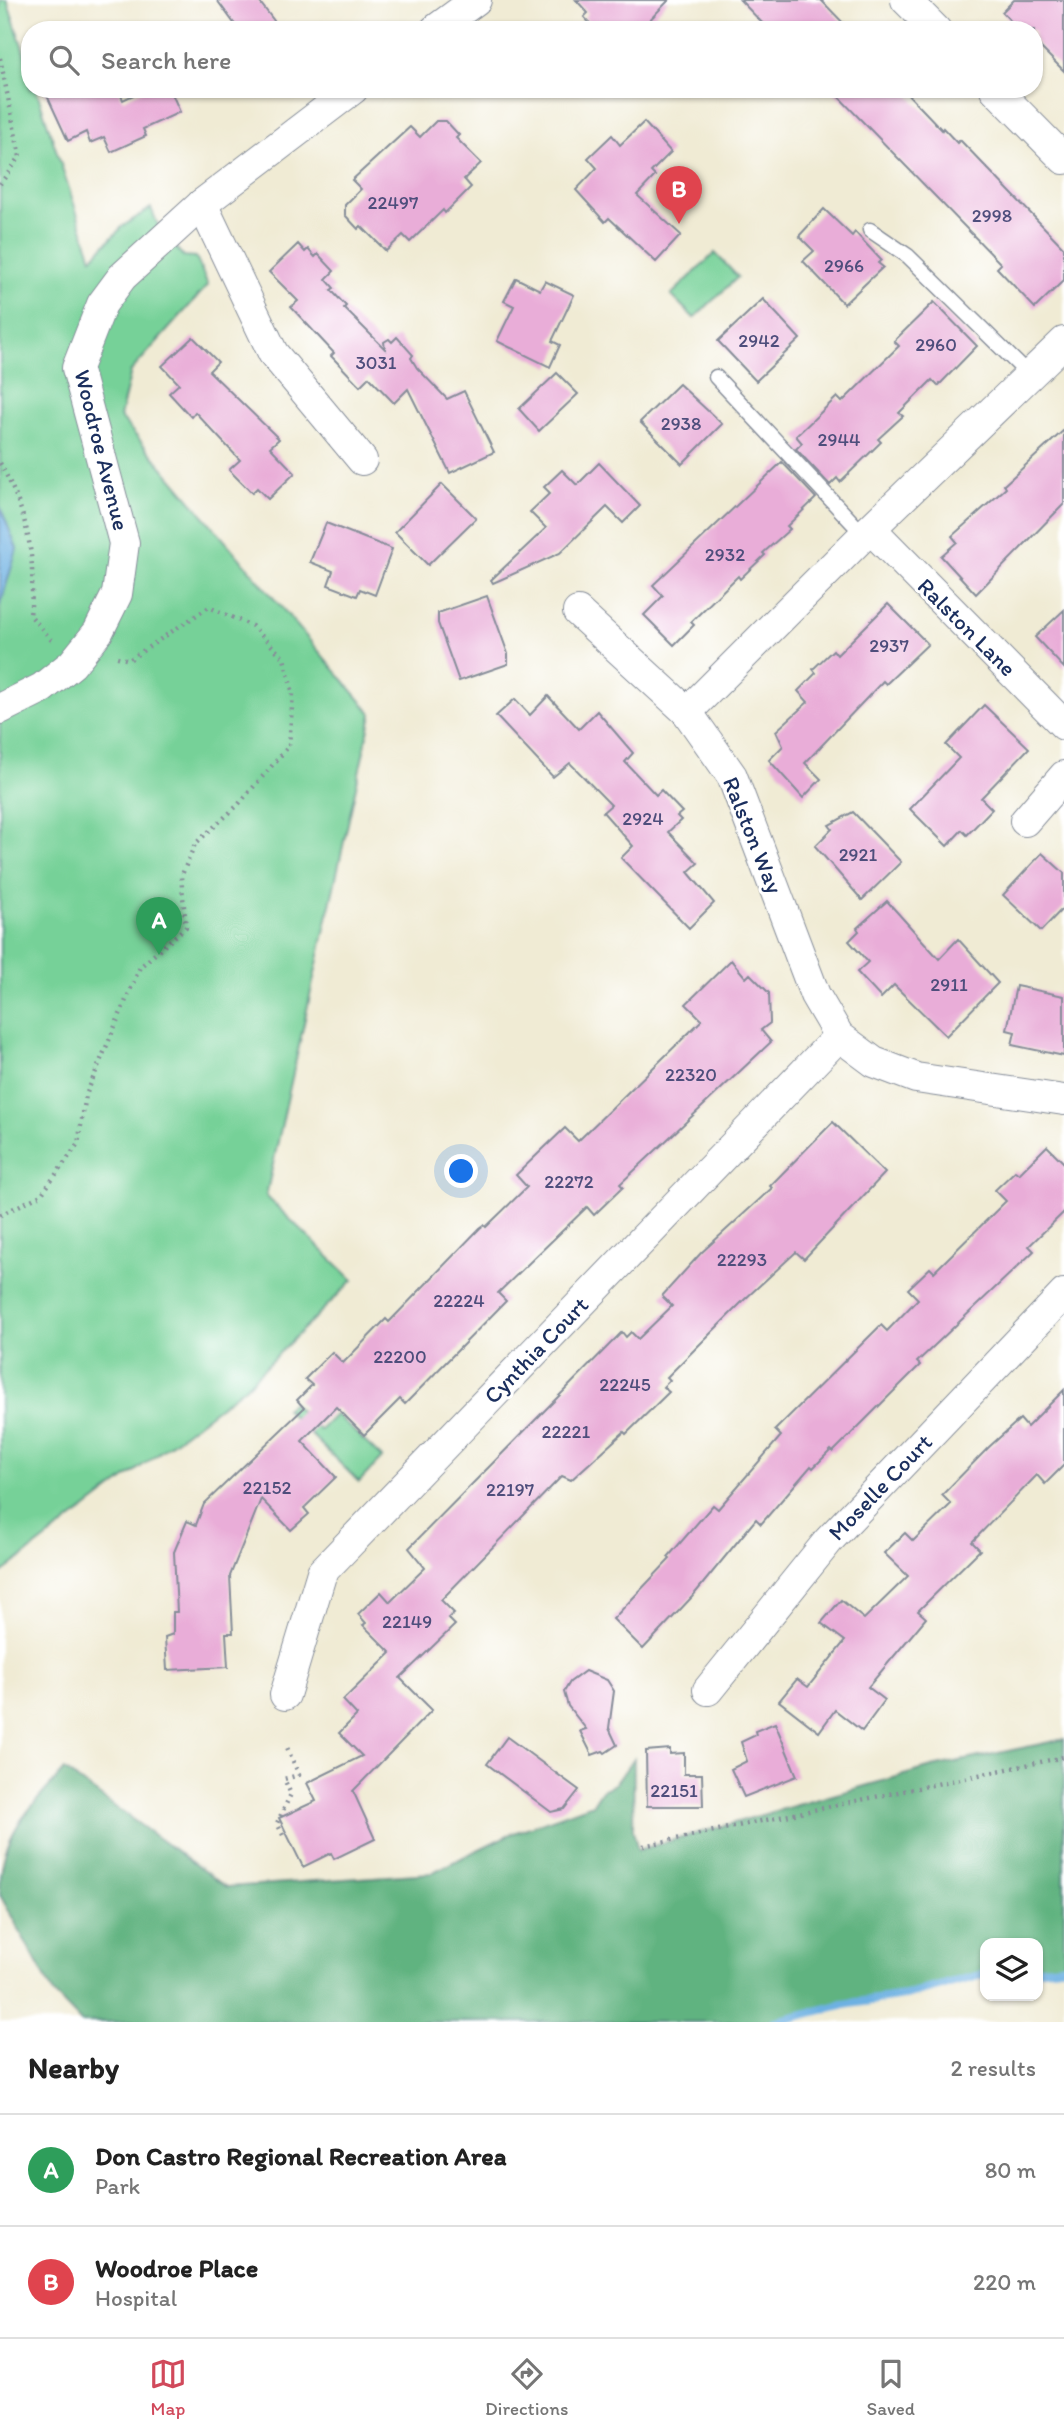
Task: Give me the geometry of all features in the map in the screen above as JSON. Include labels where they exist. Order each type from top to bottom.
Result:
[{"type":"street","points":[[448,21],[477,0]]},
{"type":"street","points":[[906,0],[927,21]]},
{"type":"street","name":"Woodroe Avenue","points":[[0,709],[41,688],[86,648],[108,614],[117,594],[124,543],[77,368],[102,304],[122,277],[202,204],[341,98]]},
{"type":"street","points":[[1004,98],[1064,159]]},
{"type":"street","points":[[202,204],[273,353],[362,460]]},
{"type":"street","points":[[687,712],[867,532],[1064,342]]},
{"type":"street","name":"Ralston Lane","points":[[867,532],[1064,725]]},
{"type":"street","name":"Ralston Way","points":[[578,612],[687,712],[732,776],[815,995],[839,1036],[874,1062],[916,1078],[1064,1100]]},
{"type":"street","points":[[1025,821],[1064,776]]},
{"type":"street","name":"Cynthia Court","points":[[285,1695],[322,1572],[839,1036]]},
{"type":"street","name":"Moselle Court","points":[[708,1690],[830,1540],[1064,1294]]},
{"type":"lane","points":[[870,230],[908,256],[1029,375]]},
{"type":"lane","points":[[716,377],[867,532]]},
{"type":"path","points":[[0,58],[20,158],[0,184]]},
{"type":"path","points":[[0,463],[29,536],[35,577],[30,615],[52,642],[129,660],[209,607],[252,626],[284,658],[293,694],[289,746],[237,806],[195,844],[181,877],[186,927],[140,967],[86,1095],[78,1144],[41,1195],[0,1215]]},
{"type":"path","points":[[283,1835],[277,1823],[291,1794],[284,1779],[299,1775],[286,1745]]},
{"type":"path","points":[[643,1846],[1064,1757]]},
{"type":"green space","points":[[0,0],[7,0],[21,43],[21,98],[39,98],[92,258],[123,226],[151,208],[160,230],[183,256],[196,257],[208,285],[131,371],[120,417],[372,714],[266,1196],[353,1280],[244,1388],[0,1574]]},
{"type":"green space","points":[[715,253],[738,277],[694,318],[671,295]]},
{"type":"green space","points":[[292,1403],[320,1430],[336,1414],[382,1458],[359,1482],[285,1409]]},
{"type":"green space","points":[[1064,1739],[1064,1967],[1043,1969],[1043,1938],[980,1938],[980,1979],[866,2004],[799,2014],[773,2022],[81,2022],[54,1994],[0,1895],[1,1873],[10,1839],[27,1812],[64,1770],[226,1887],[431,1873],[508,1835],[593,1804],[602,1790],[615,1784],[634,1758],[633,1831],[638,1850],[932,1767]]},
{"type":"water","points":[[0,506],[17,549],[0,606]]},
{"type":"building","points":[[217,0],[258,0],[274,21],[232,21]]},
{"type":"building","points":[[576,0],[669,0],[649,21],[588,21],[584,17],[588,13]]},
{"type":"building","points":[[740,0],[821,0],[841,21],[760,21]]},
{"type":"building","points":[[1014,0],[1064,0],[1064,71],[1043,50],[1043,21],[1010,21],[1002,12]]},
{"type":"building","points":[[48,98],[174,98],[180,112],[143,129],[146,136],[111,152],[104,137],[90,143],[86,132],[68,141]]},
{"type":"building","points":[[840,98],[912,98],[942,130],[943,128],[957,143],[960,140],[1064,248],[1064,280],[1035,308],[997,268],[1001,264]]},
{"type":"building","points":[[436,121],[446,121],[459,135],[456,138],[481,163],[464,179],[471,187],[445,213],[443,210],[410,242],[403,235],[386,251],[361,226],[358,229],[345,215],[345,205],[361,189],[352,180],[410,127],[420,137]]},
{"type":"building","points":[[644,122],[671,152],[651,172],[655,176],[637,195],[681,235],[656,262],[609,218],[605,222],[576,190],[597,168],[588,158],[612,135],[620,145]]},
{"type":"building","points":[[824,209],[852,236],[855,232],[881,260],[878,263],[883,267],[844,304],[803,261],[814,251],[799,236]]},
{"type":"building","points":[[298,244],[305,252],[308,249],[315,257],[318,254],[334,271],[326,279],[334,288],[331,290],[346,306],[344,308],[385,349],[384,342],[389,339],[392,342],[397,337],[413,355],[411,358],[417,368],[447,399],[464,391],[494,452],[450,473],[408,389],[394,403],[369,377],[360,386],[331,356],[334,353],[291,307],[298,301],[269,272]]},
{"type":"building","points":[[516,278],[540,290],[545,281],[574,295],[552,341],[560,345],[550,367],[497,341],[514,306],[504,301]]},
{"type":"building","points":[[763,299],[800,339],[756,381],[718,341]]},
{"type":"building","points":[[934,302],[977,346],[938,386],[932,380],[899,413],[903,416],[878,439],[881,442],[840,482],[837,478],[830,485],[796,449],[802,443],[796,436],[837,397],[842,402],[899,346],[894,341]]},
{"type":"building","points":[[193,337],[218,362],[209,371],[279,439],[270,447],[295,473],[268,499],[257,488],[252,493],[229,470],[240,460],[195,412],[191,417],[169,393],[179,384],[162,366]]},
{"type":"building","points":[[557,373],[578,394],[539,431],[519,409]]},
{"type":"building","points":[[679,384],[722,424],[682,464],[640,422]]},
{"type":"building","points":[[1064,430],[1064,504],[976,594],[941,556],[957,542],[952,536],[1006,488],[1004,485]]},
{"type":"building","points":[[782,462],[816,498],[787,526],[790,529],[763,553],[765,555],[740,579],[738,576],[691,622],[694,625],[674,645],[644,615],[663,596],[653,585]]},
{"type":"building","points":[[599,463],[640,506],[623,523],[607,507],[560,553],[493,583],[491,580],[546,528],[530,512],[550,493],[544,487],[562,470],[577,485]]},
{"type":"building","points":[[442,484],[476,518],[428,565],[395,532]]},
{"type":"building","points":[[326,523],[392,549],[375,595],[360,589],[357,596],[328,585],[333,571],[310,562]]},
{"type":"building","points":[[487,596],[508,654],[508,664],[459,681],[438,623],[438,613]]},
{"type":"building","points":[[888,604],[928,644],[886,684],[883,681],[805,763],[821,779],[803,798],[769,760],[783,746],[776,731],[808,702],[798,691],[816,673],[813,669],[833,650],[837,655]]},
{"type":"building","points":[[1064,610],[1064,668],[1035,637]]},
{"type":"building","points":[[548,696],[579,729],[597,711],[633,753],[625,762],[656,795],[661,790],[682,812],[677,816],[681,820],[668,832],[698,863],[688,872],[714,903],[689,928],[621,858],[633,846],[603,812],[611,805],[570,763],[553,777],[496,716],[515,699],[530,715]]},
{"type":"building","points":[[984,705],[1029,748],[981,798],[992,809],[967,835],[962,830],[947,846],[910,809],[959,758],[946,745]]},
{"type":"building","points":[[853,812],[901,862],[862,900],[815,846],[832,829],[829,825]]},
{"type":"building","points":[[1042,853],[1064,873],[1064,907],[1041,931],[1003,895]]},
{"type":"building","points":[[887,901],[939,959],[958,939],[998,983],[946,1036],[894,985],[881,998],[857,972],[868,962],[849,941],[859,931],[857,928]]},
{"type":"building","points":[[731,960],[746,978],[750,974],[769,993],[770,1023],[761,1030],[771,1042],[620,1184],[623,1187],[594,1215],[587,1207],[498,1293],[506,1301],[405,1404],[400,1399],[364,1435],[336,1407],[302,1441],[336,1477],[304,1508],[309,1514],[291,1530],[261,1499],[230,1576],[233,1633],[226,1633],[228,1667],[167,1670],[165,1637],[173,1634],[173,1612],[177,1612],[174,1552],[187,1521],[196,1525],[204,1504],[304,1408],[297,1400],[312,1385],[305,1379],[332,1352],[343,1363],[386,1319],[389,1322],[480,1228],[484,1225],[486,1227],[527,1187],[516,1175],[565,1128],[578,1141],[702,1020],[686,1004]]},
{"type":"building","points":[[1016,986],[1064,996],[1064,1056],[1012,1045],[1015,1032],[1007,1030]]},
{"type":"building","points":[[833,1122],[885,1173],[804,1259],[796,1252],[667,1377],[670,1380],[663,1387],[669,1392],[626,1434],[624,1432],[571,1480],[562,1476],[441,1600],[454,1613],[448,1618],[455,1625],[400,1678],[432,1710],[353,1791],[375,1839],[334,1859],[331,1853],[303,1867],[279,1818],[316,1801],[307,1783],[362,1756],[339,1733],[357,1715],[343,1700],[391,1653],[363,1625],[366,1623],[358,1614],[381,1592],[390,1602],[425,1568],[409,1548],[622,1332],[626,1337],[631,1332],[638,1339],[672,1306],[662,1296],[701,1253],[772,1188],[770,1186]]},
{"type":"building","points":[[1047,1146],[1064,1163],[1064,1212],[1029,1246],[1034,1251],[917,1362],[920,1365],[833,1452],[831,1450],[813,1468],[811,1466],[761,1524],[756,1519],[692,1597],[643,1649],[613,1619],[670,1559],[668,1557],[713,1505],[718,1509],[781,1436],[775,1430],[881,1325],[887,1331],[918,1299],[908,1289],[930,1268],[934,1272],[1006,1201],[995,1190],[1015,1171],[1019,1174]]},
{"type":"building","points":[[1064,1390],[1064,1465],[1045,1484],[1037,1475],[972,1542],[980,1550],[918,1611],[926,1618],[868,1687],[885,1700],[862,1731],[835,1710],[819,1732],[779,1701],[797,1679],[808,1687],[845,1641],[821,1623],[841,1600],[864,1619],[908,1576],[884,1553],[905,1533],[913,1541],[951,1504],[942,1495],[989,1447],[1020,1419],[1027,1427]]},
{"type":"building","points":[[585,1671],[607,1680],[614,1691],[609,1728],[617,1745],[605,1753],[603,1751],[592,1755],[580,1731],[586,1729],[568,1706],[564,1692],[570,1682]]},
{"type":"building","points":[[775,1723],[797,1776],[744,1797],[731,1769],[747,1761],[741,1742],[756,1735],[755,1731]]},
{"type":"building","points":[[507,1737],[579,1790],[564,1809],[551,1812],[487,1764]]},
{"type":"building","points":[[670,1749],[670,1754],[684,1753],[684,1774],[702,1774],[703,1806],[647,1806],[646,1751]]},
{"type":"waterway","points":[[1043,1968],[1064,1966]]},
{"type":"waterway","points":[[774,2022],[840,2005],[907,1995],[980,1975]]},
{"type":"place","name":"Woodroe Place","points":[[679,224]]},
{"type":"place","name":"Don Castro Regional Recreation Area","points":[[159,955]]}]
